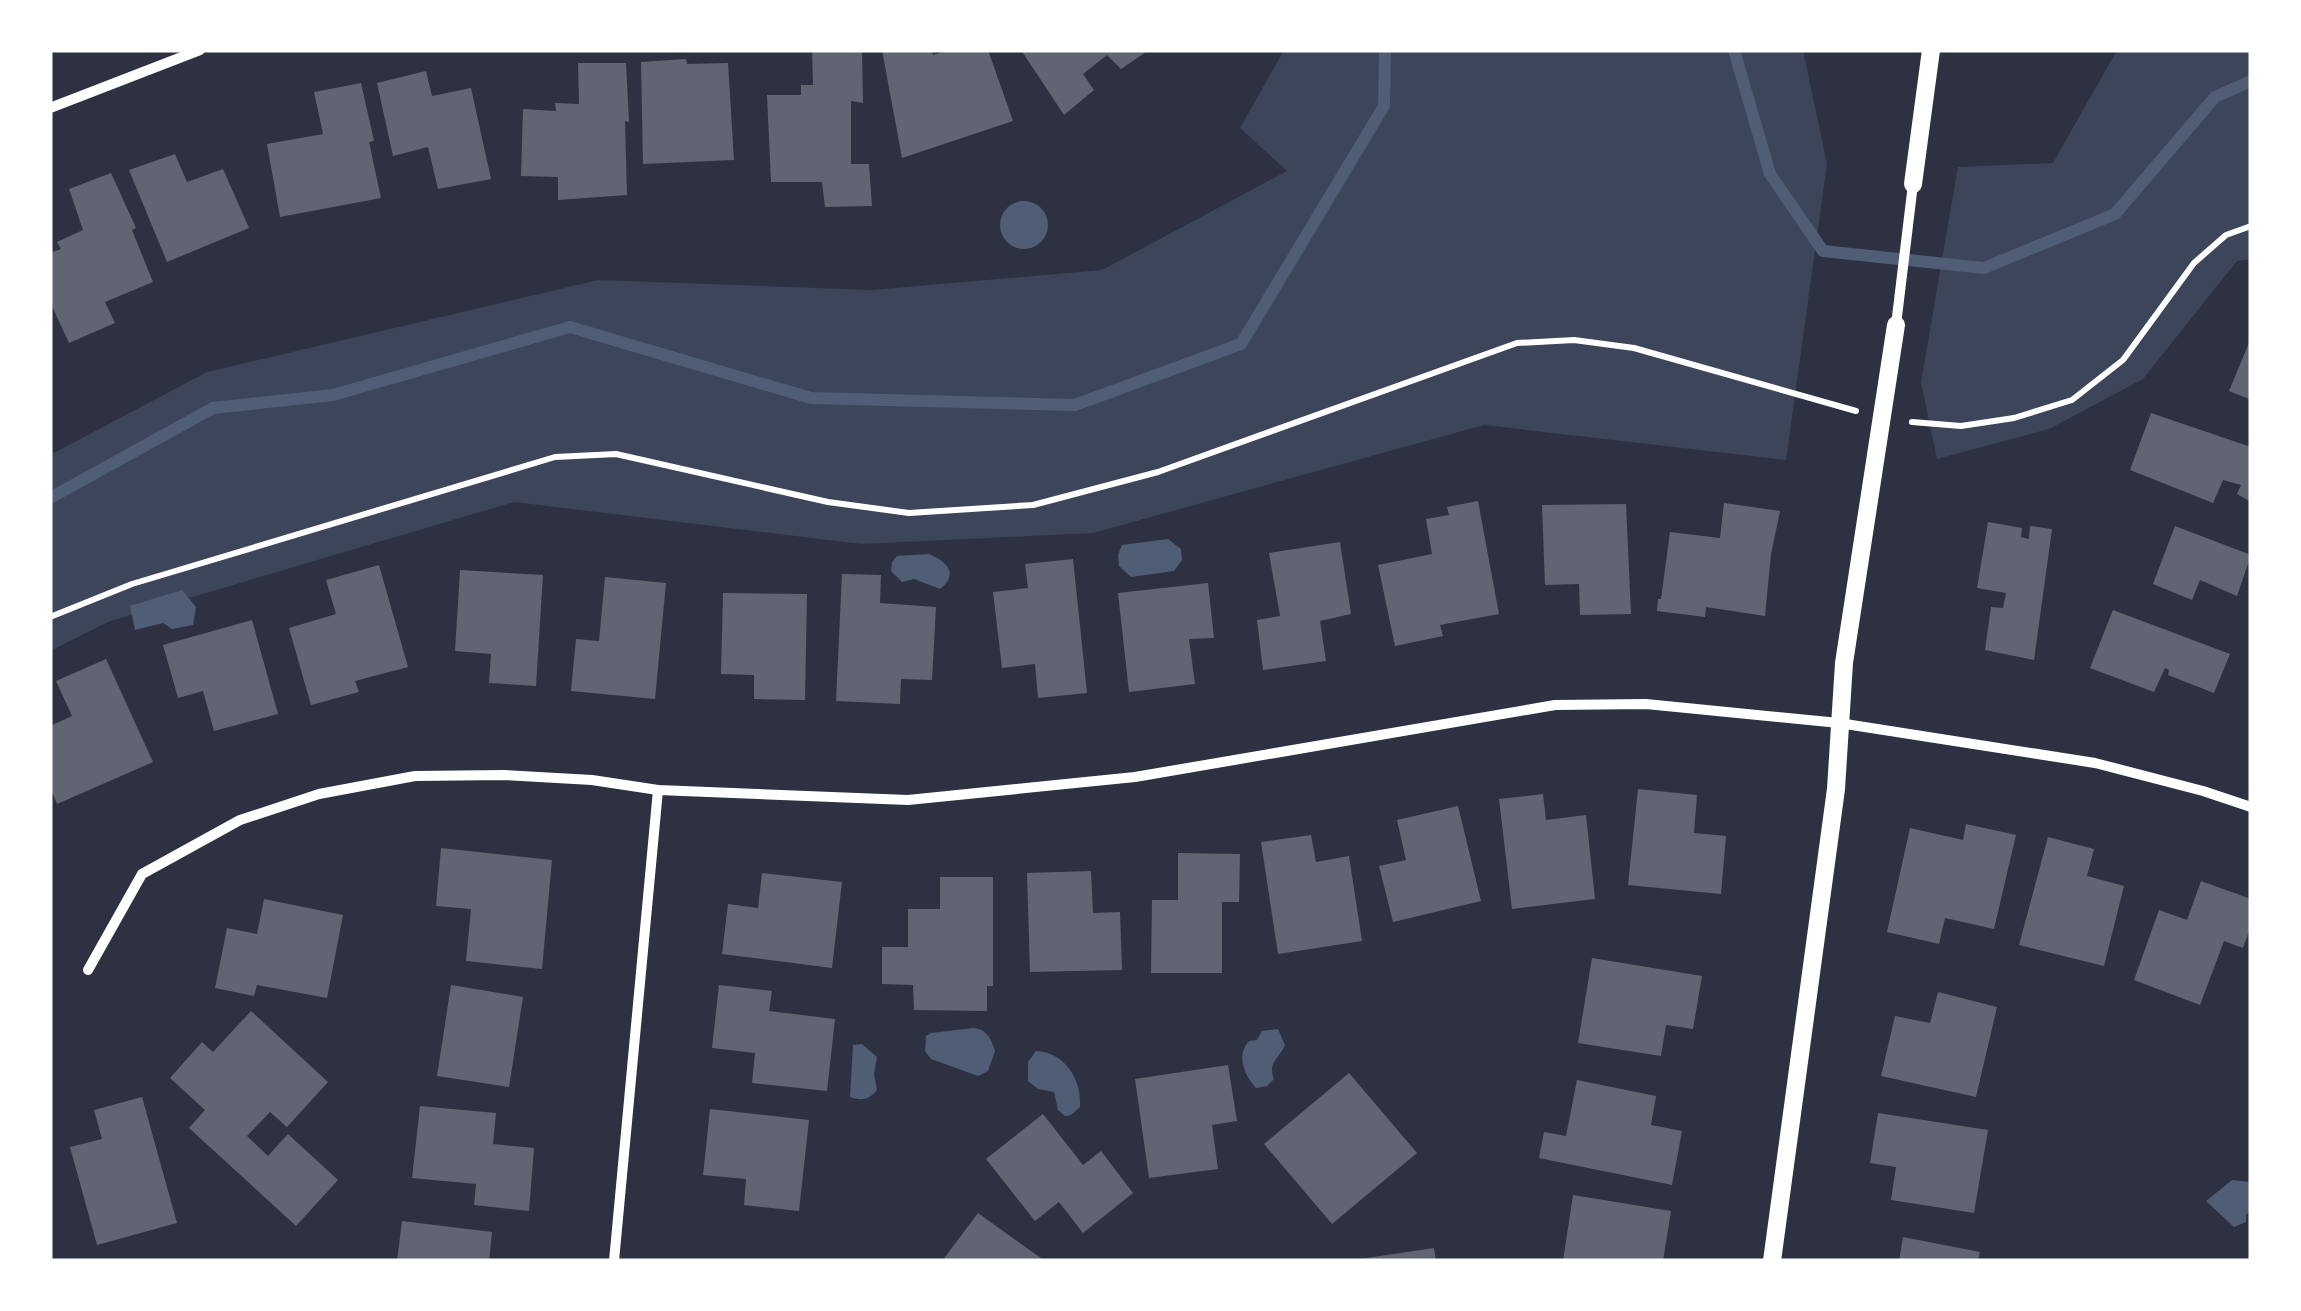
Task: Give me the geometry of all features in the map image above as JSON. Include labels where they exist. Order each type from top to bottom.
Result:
[{"type":"street","points":[[50,108],[200,50]]},
{"type":"street","points":[[1772,1261],[1836,788],[1844,663],[1896,325],[1931,50]]},
{"type":"street","points":[[88,970],[142,874],[240,820],[303,799],[415,776],[504,775],[592,780],[658,790],[908,800],[1135,778],[1554,705],[1646,704],[1839,722],[2095,763],[2202,790],[2251,807]]},
{"type":"street","points":[[614,1261],[658,790]]},
{"type":"path","points":[[50,617],[132,584],[554,457],[616,454],[828,502],[909,513],[1033,505],[1158,472],[1517,343],[1574,340],[1634,348],[1882,419],[1962,426],[2014,418],[2072,400],[2123,360],[2194,262],[2226,235],[2251,226]]},
{"type":"shaded area","points":[[1284,50],[1803,50],[1827,164],[1786,460],[1484,425],[1093,533],[862,544],[514,502],[108,622],[50,651],[50,455],[207,372],[598,280],[872,290],[1102,270],[1287,171],[1240,128]]},
{"type":"shaded area","points":[[2117,50],[2251,50],[2251,259],[2237,261],[2143,379],[2049,429],[1937,459],[1921,382],[1958,167],[2053,163]]},
{"type":"shaded area","points":[[1024,201],[1041,208],[1048,225],[1041,242],[1024,249],[1007,242],[1000,225],[1007,208]]},
{"type":"shaded area","points":[[1168,539],[1181,549],[1182,560],[1174,571],[1131,577],[1119,566],[1122,545]]},
{"type":"shaded area","points":[[929,554],[941,560],[950,573],[940,589],[914,579],[902,582],[891,571],[897,556]]},
{"type":"shaded area","points":[[182,590],[196,607],[193,625],[172,629],[163,623],[135,630],[130,606]]},
{"type":"shaded area","points":[[973,1028],[985,1033],[995,1051],[988,1071],[978,1076],[931,1059],[925,1051],[926,1036],[931,1033]]},
{"type":"shaded area","points":[[1278,1029],[1285,1045],[1273,1064],[1274,1079],[1267,1086],[1256,1088],[1243,1065],[1243,1052],[1262,1031]]},
{"type":"shaded area","points":[[862,1044],[877,1057],[877,1090],[862,1099],[850,1097],[853,1045]]},
{"type":"shaded area","points":[[1036,1051],[1055,1056],[1075,1078],[1080,1107],[1071,1115],[1065,1116],[1058,1110],[1054,1092],[1038,1089],[1028,1081],[1028,1062]]},
{"type":"shaded area","points":[[2232,1180],[2251,1182],[2251,1213],[2246,1214],[2246,1222],[2234,1227],[2206,1201]]},
{"type":"building","points":[[812,50],[862,51],[863,103],[851,101],[851,164],[869,164],[872,206],[825,207],[822,182],[771,182],[767,95],[801,95],[801,85],[813,85]]},
{"type":"building","points":[[882,50],[931,50],[933,55],[952,50],[988,50],[1013,121],[902,158]]},
{"type":"building","points":[[1021,50],[1149,50],[1121,69],[1107,55],[1083,74],[1094,90],[1064,115]]},
{"type":"building","points":[[686,59],[687,64],[728,63],[734,160],[643,164],[641,62]]},
{"type":"building","points":[[578,63],[626,63],[627,195],[558,200],[558,177],[521,176],[523,109],[556,111],[555,103],[579,104]]},
{"type":"building","points":[[426,71],[432,96],[471,88],[491,179],[438,189],[428,147],[393,156],[377,83]]},
{"type":"building","points":[[361,83],[381,198],[280,217],[267,144],[323,134],[314,92]]},
{"type":"building","points":[[175,154],[187,182],[223,169],[249,228],[167,262],[129,170]]},
{"type":"building","points":[[111,173],[136,228],[132,230],[153,282],[105,302],[115,323],[69,343],[50,302],[50,253],[61,249],[57,242],[83,230],[69,189]]},
{"type":"building","points":[[2251,338],[2251,400],[2229,391]]},
{"type":"building","points":[[2151,413],[2251,447],[2251,502],[2237,494],[2241,485],[2223,480],[2213,503],[2130,470]]},
{"type":"building","points":[[1478,501],[1499,614],[1440,625],[1443,636],[1395,646],[1378,565],[1432,554],[1426,519],[1449,515],[1447,507]]},
{"type":"building","points":[[1724,503],[1780,511],[1765,616],[1706,607],[1705,617],[1657,611],[1670,532],[1720,538]]},
{"type":"building","points":[[1626,504],[1631,614],[1580,615],[1579,584],[1545,585],[1542,505]]},
{"type":"building","points":[[1988,522],[2022,528],[2021,537],[2029,539],[2030,526],[2052,529],[2034,660],[1985,650],[1991,607],[2003,608],[2006,593],[1977,588]]},
{"type":"building","points":[[2175,526],[2251,555],[2237,596],[2200,580],[2192,600],[2153,584]]},
{"type":"building","points":[[1340,542],[1351,614],[1320,621],[1326,661],[1263,670],[1257,620],[1280,616],[1269,553]]},
{"type":"building","points":[[1073,559],[1087,693],[1038,698],[1035,664],[1002,668],[993,592],[1028,588],[1025,564]]},
{"type":"building","points":[[379,565],[408,667],[355,681],[359,692],[311,705],[289,628],[336,614],[326,580]]},
{"type":"building","points":[[460,570],[543,575],[536,686],[489,683],[491,654],[455,651]]},
{"type":"building","points":[[842,574],[881,575],[880,603],[936,607],[932,680],[901,679],[900,704],[836,701]]},
{"type":"building","points":[[605,577],[666,583],[655,699],[571,691],[576,639],[599,641]]},
{"type":"building","points":[[1208,583],[1214,638],[1189,639],[1195,684],[1129,692],[1118,593]]},
{"type":"building","points":[[723,593],[807,594],[805,700],[754,699],[754,675],[721,674]]},
{"type":"building","points":[[2113,610],[2230,654],[2214,693],[2168,675],[2165,668],[2154,692],[2090,668]]},
{"type":"building","points":[[252,620],[278,714],[214,731],[203,691],[178,698],[163,645]]},
{"type":"building","points":[[106,659],[153,762],[57,804],[50,787],[50,726],[72,716],[56,681]]},
{"type":"building","points":[[1638,789],[1697,795],[1694,833],[1726,836],[1721,894],[1628,885]]},
{"type":"building","points":[[1543,794],[1546,820],[1586,815],[1595,899],[1512,909],[1499,799]]},
{"type":"building","points":[[1458,806],[1481,901],[1393,922],[1379,866],[1406,860],[1397,820]]},
{"type":"building","points":[[1966,824],[2016,835],[1994,929],[1945,918],[1939,944],[1887,932],[1910,828],[1963,840]]},
{"type":"building","points":[[1311,835],[1316,862],[1349,856],[1362,941],[1278,954],[1261,842]]},
{"type":"building","points":[[2048,837],[2094,849],[2087,876],[2124,886],[2104,966],[2019,945]]},
{"type":"building","points":[[441,848],[552,860],[542,969],[466,961],[471,909],[436,906]]},
{"type":"building","points":[[1178,853],[1240,854],[1239,902],[1222,902],[1222,973],[1151,973],[1152,900],[1178,900]]},
{"type":"building","points":[[1091,871],[1093,913],[1120,912],[1122,970],[1030,972],[1027,873]]},
{"type":"building","points":[[762,873],[842,882],[832,968],[722,954],[728,904],[758,908]]},
{"type":"building","points":[[940,877],[993,877],[993,986],[987,986],[987,1011],[914,1010],[913,985],[882,984],[882,947],[908,947],[908,909],[940,909]]},
{"type":"building","points":[[2201,881],[2251,899],[2251,926],[2243,948],[2224,941],[2200,1005],[2134,980],[2159,910],[2187,920]]},
{"type":"building","points":[[264,899],[343,915],[327,998],[257,985],[254,996],[215,988],[227,928],[257,934]]},
{"type":"building","points":[[1592,958],[1702,976],[1693,1029],[1666,1025],[1661,1056],[1578,1043]]},
{"type":"building","points":[[451,985],[523,997],[509,1087],[437,1076]]},
{"type":"building","points":[[719,985],[772,991],[769,1011],[835,1019],[827,1091],[752,1083],[755,1053],[712,1048]]},
{"type":"building","points":[[1938,992],[1997,1007],[1976,1097],[1881,1076],[1895,1016],[1930,1023]]},
{"type":"building","points":[[251,1011],[328,1082],[287,1127],[270,1112],[247,1136],[268,1156],[288,1134],[338,1180],[296,1226],[189,1128],[205,1110],[170,1078],[202,1042],[213,1052]]},
{"type":"building","points":[[1228,1065],[1237,1121],[1212,1125],[1218,1169],[1149,1178],[1135,1079]]},
{"type":"building","points":[[1349,1073],[1417,1153],[1332,1224],[1264,1144]]},
{"type":"building","points":[[1577,1080],[1656,1096],[1651,1125],[1682,1131],[1672,1185],[1539,1158],[1544,1132],[1566,1136]]},
{"type":"building","points":[[142,1097],[177,1223],[97,1245],[70,1147],[102,1139],[94,1110]]},
{"type":"building","points":[[420,1106],[496,1113],[493,1144],[534,1148],[529,1211],[474,1205],[476,1184],[412,1178]]},
{"type":"building","points":[[710,1109],[809,1120],[799,1211],[744,1205],[746,1179],[703,1175]]},
{"type":"building","points":[[1878,1113],[1988,1130],[1974,1213],[1891,1200],[1896,1167],[1870,1163]]},
{"type":"building","points":[[1043,1114],[1083,1165],[1101,1151],[1133,1193],[1083,1233],[1059,1202],[1035,1221],[986,1159]]},
{"type":"building","points":[[1573,1195],[1671,1211],[1663,1261],[1563,1261]]},
{"type":"building","points":[[978,1213],[1045,1261],[942,1261]]},
{"type":"building","points":[[402,1221],[492,1232],[489,1261],[397,1261]]},
{"type":"building","points":[[1903,1237],[1980,1252],[1978,1261],[1899,1261]]},
{"type":"building","points":[[1434,1248],[1436,1261],[1360,1261],[1360,1259]]},
{"type":"waterway","points":[[50,498],[213,408],[333,395],[570,327],[811,398],[1075,405],[1241,344],[1384,106],[1385,50]]},
{"type":"waterway","points":[[1734,50],[1770,174],[1823,251],[1984,268],[2115,214],[2215,97],[2251,81]]}]
